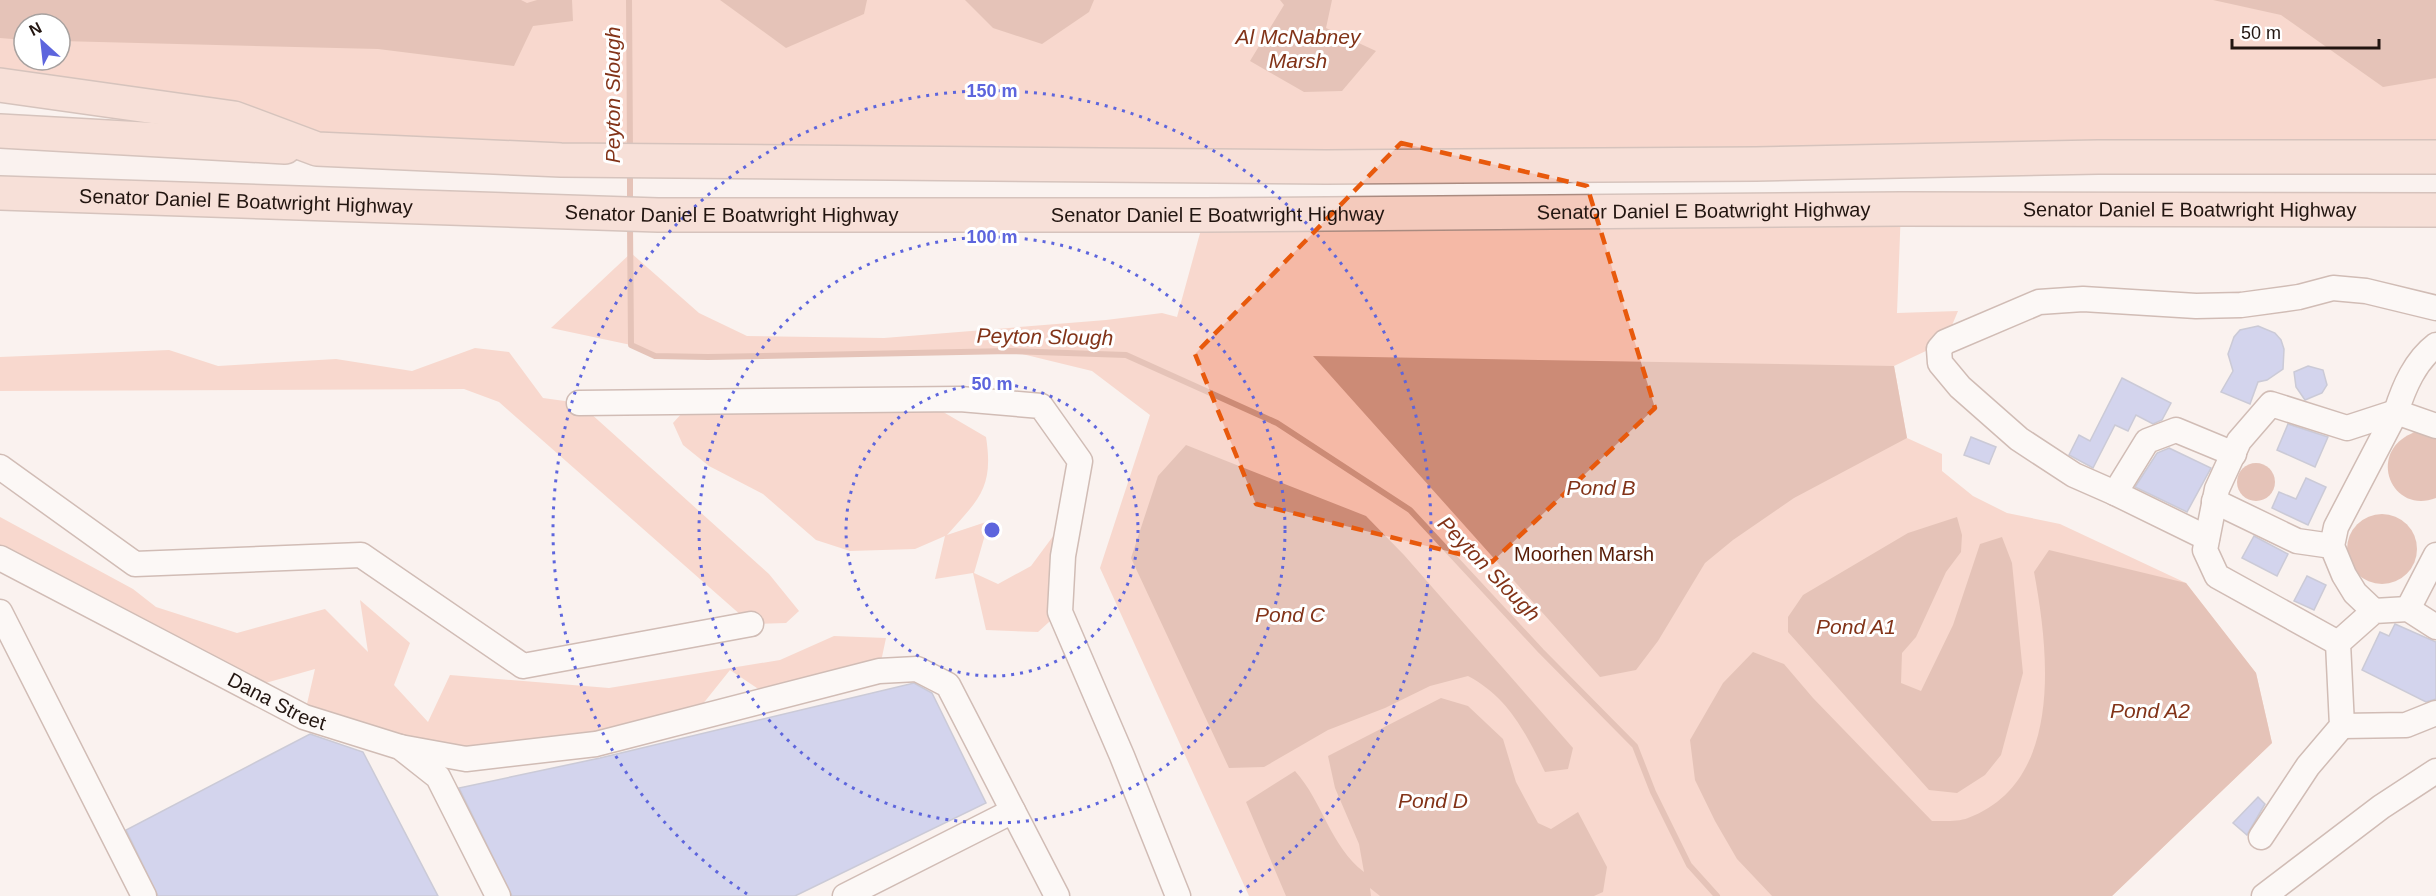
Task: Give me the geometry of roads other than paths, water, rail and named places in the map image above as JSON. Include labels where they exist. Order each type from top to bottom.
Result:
[{"type":"highway","points":[[0,85],[234,118],[317,149]]},
{"type":"highway","points":[[0,131],[317,149],[599,161],[1048,167],[1358,167],[2110,157],[2436,157]]},
{"type":"highway","name":"Senator Daniel E Boatwright Highway","points":[[0,193],[658,215],[1216,215],[1889,209],[2436,210]]},
{"type":"highway","points":[[0,214],[256,202]]},
{"type":"street","points":[[2207,538],[2074,475],[2019,439],[1960,387],[1940,363],[1939,349],[1945,342],[2039,302],[2083,299],[2196,306],[2241,305],[2299,297],[2333,288],[2366,291],[2436,308]]},
{"type":"street","points":[[2374,611],[2355,593],[2332,546],[2336,527],[2396,412],[2403,389],[2426,353],[2436,345]]},
{"type":"street","points":[[579,403],[960,399],[1041,406],[1080,461],[1063,556],[1059,612],[1122,756],[1178,896]]},
{"type":"street","points":[[2338,643],[2217,576],[2205,550],[2214,501],[2239,441],[2271,404],[2347,428],[2396,412],[2436,426]]},
{"type":"street","points":[[2115,493],[2147,441],[2176,429],[2234,454]]},
{"type":"street","points":[[0,467],[135,564],[361,555],[523,666],[751,624]]},
{"type":"street","points":[[2214,501],[2297,541],[2332,546]]},
{"type":"street","points":[[2408,609],[2436,555]]},
{"type":"street","name":"Dana Street","points":[[0,558],[304,717],[400,747],[438,777],[498,896]]},
{"type":"street","points":[[2338,643],[2374,611],[2408,609],[2436,627]]},
{"type":"street","points":[[0,612],[144,896]]},
{"type":"street","points":[[2261,837],[2308,766],[2342,726],[2338,643]]},
{"type":"street","points":[[400,747],[466,759],[548,752],[596,744],[879,671],[917,669],[948,685],[1057,896]]},
{"type":"street","points":[[2342,726],[2406,725],[2436,713]]},
{"type":"street","points":[[2264,896],[2381,807],[2436,771]]},
{"type":"street","points":[[845,896],[1013,811]]},
{"type":"water","points":[[0,0],[521,0],[527,3],[537,0],[572,0],[573,21],[533,26],[514,66],[378,49],[72,41],[72,12],[12,12],[12,39],[0,38]]},
{"type":"water","points":[[720,0],[867,0],[864,14],[786,48]]},
{"type":"water","points":[[965,0],[1094,0],[1089,12],[1042,44],[993,28]]},
{"type":"water","name":"Al McNabney Marsh","points":[[1280,0],[1332,0],[1326,28],[1376,51],[1342,91],[1304,92],[1250,61],[1284,5]]},
{"type":"water","points":[[2213,0],[2436,0],[2436,78],[2383,87],[2281,15]]},
{"type":"water","name":"Pond B","points":[[1313,356],[1894,366],[1907,438],[1794,498],[1733,540],[1705,563],[1658,641],[1636,670],[1600,677]]},
{"type":"water","points":[[2418,431],[2436,434],[2436,498],[2420,501],[2406,498],[2396,489],[2390,478],[2388,464],[2392,451],[2401,439]]},
{"type":"water","name":"Pond C","points":[[1186,445],[1366,516],[1404,555],[1573,748],[1568,769],[1545,772],[1523,730],[1505,705],[1468,676],[1430,686],[1385,708],[1328,730],[1264,767],[1229,768],[1131,558],[1158,476]]},
{"type":"water","points":[[2256,463],[2263,464],[2269,469],[2274,475],[2274,489],[2269,495],[2263,500],[2256,501],[2249,500],[2243,495],[2238,489],[2237,482],[2238,475],[2243,469],[2249,464]]},
{"type":"water","points":[[2382,514],[2395,517],[2407,524],[2414,536],[2417,549],[2414,562],[2407,574],[2395,581],[2382,584],[2369,581],[2357,574],[2350,562],[2347,549],[2350,536],[2357,524],[2369,517]]},
{"type":"water","name":"Pond A1","points":[[1957,517],[1962,535],[1961,552],[1946,572],[1916,637],[1902,653],[1901,683],[1921,691],[1953,625],[1980,544],[2002,537],[2012,563],[2023,673],[2001,755],[1985,775],[1957,793],[1929,790],[1788,632],[1788,617],[1803,595],[1908,533]]},
{"type":"water","name":"Pond A2","points":[[2049,550],[2186,583],[2256,673],[2272,743],[2112,896],[1772,896],[1737,859],[1695,780],[1690,740],[1723,683],[1753,652],[1784,664],[1813,698],[1932,821],[1955,821],[1968,818],[1999,800],[2021,776],[2035,745],[2043,712],[2045,676],[2044,639],[2034,572]]},
{"type":"water","name":"Pond D","points":[[1441,698],[1468,706],[1503,739],[1516,782],[1538,823],[1551,829],[1578,812],[1607,867],[1603,892],[1594,896],[1380,896],[1370,888],[1371,896],[1286,896],[1246,802],[1295,771],[1313,796],[1343,850],[1364,872],[1359,844],[1335,788],[1328,756]]},
{"type":"waterway","name":"Peyton Slough","points":[[629,0],[630,150]]},
{"type":"waterway","name":"Peyton Slough","points":[[630,170],[630,204]]},
{"type":"waterway","name":"Peyton Slough","points":[[630,224],[631,345],[655,356],[1010,351],[1126,355],[1277,423],[1410,510],[1541,651],[1635,746],[1653,792],[1689,865],[1717,896]]},
{"type":"park label","name":"Moorhen Marsh","points":[[1584,554]]}]
